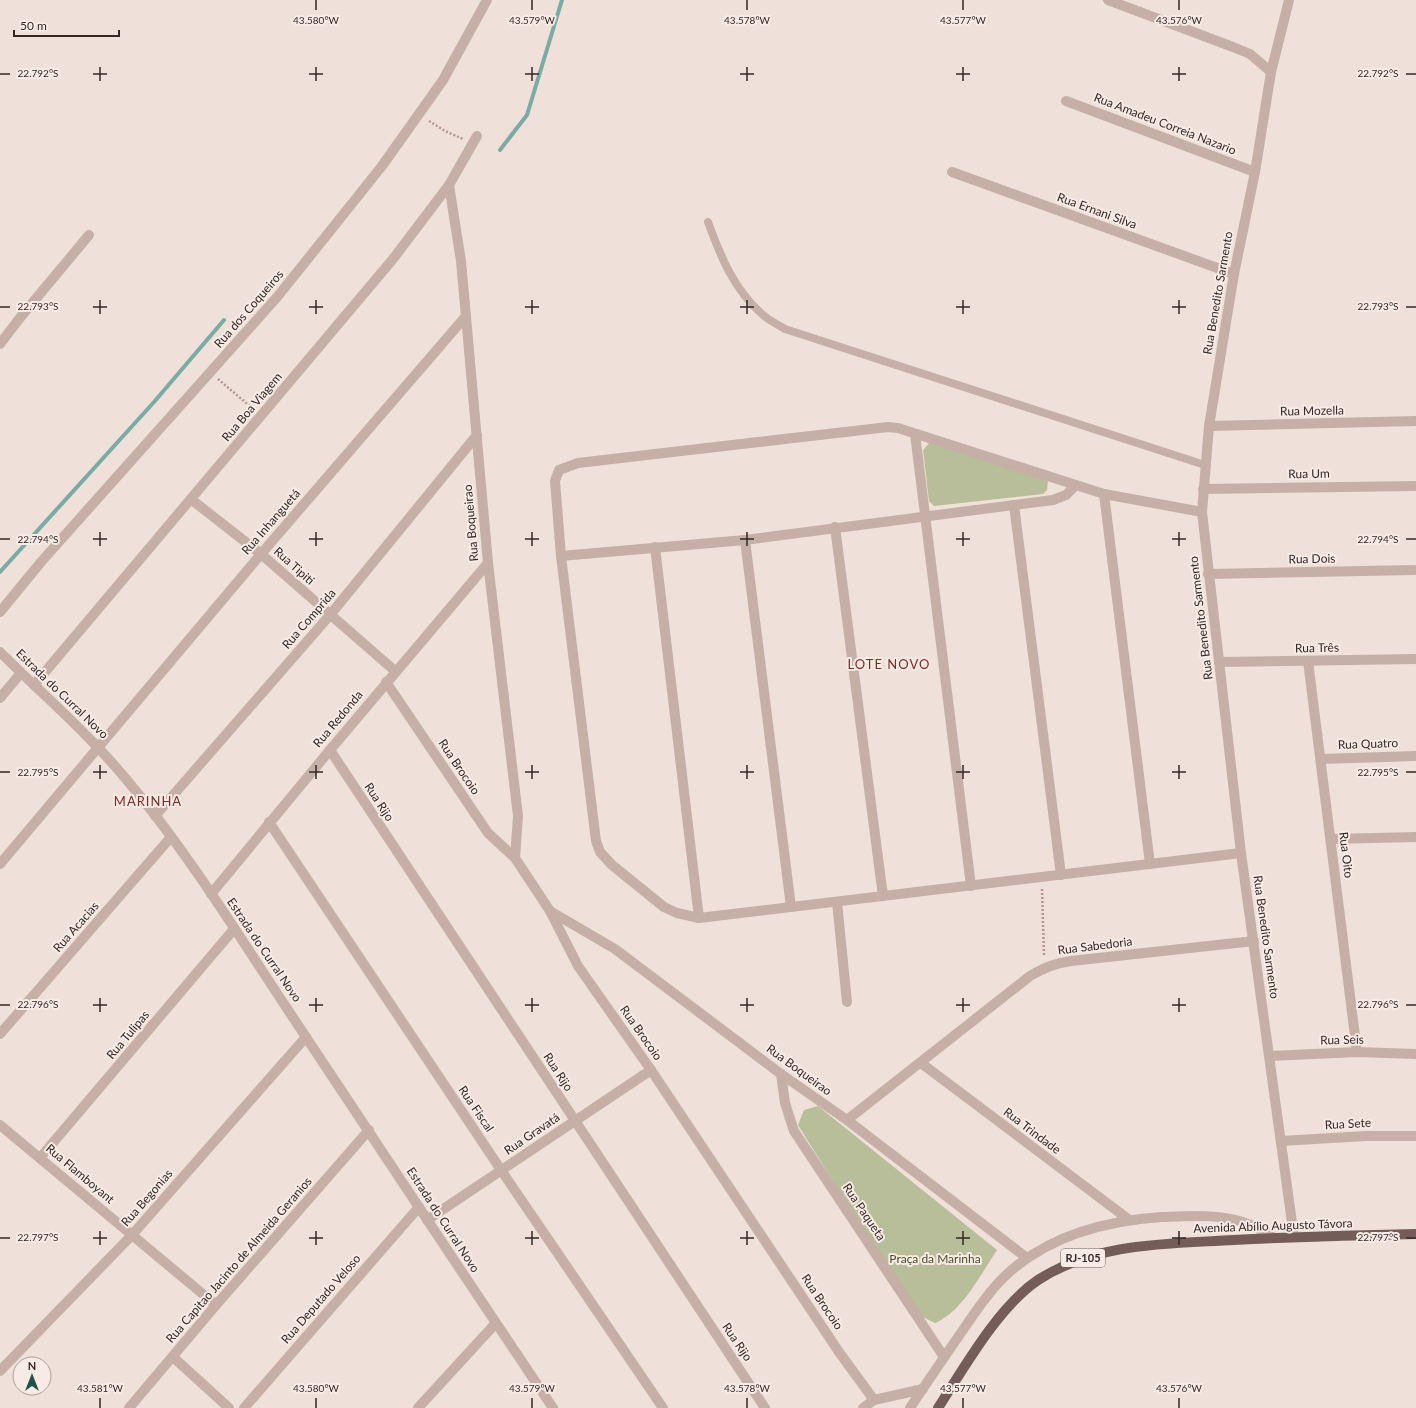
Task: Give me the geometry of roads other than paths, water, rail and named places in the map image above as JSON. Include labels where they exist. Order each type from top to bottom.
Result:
[{"type":"main road","name":"Avenida Abílio Augusto Távora","points":[[938,1408],[989,1332],[1011,1304],[1037,1281],[1061,1267],[1090,1255],[1141,1245],[1294,1237],[1416,1234]]},
{"type":"street","name":"Rua dos Coqueiros","points":[[0,612],[41,562],[283,290],[382,166],[420,115],[443,80],[487,0]]},
{"type":"street","points":[[1108,0],[1121,2],[1250,54],[1271,72]]},
{"type":"street","name":"Rua Benedito Sarmento","points":[[1289,0],[1271,72],[1256,172],[1234,274],[1209,426],[1202,512],[1208,574],[1242,853],[1294,1237]]},
{"type":"street","name":"Rua Amadeu Correia Nazario","points":[[1066,101],[1256,172]]},
{"type":"street","name":"Rua Boa Viagem","points":[[34,685],[192,500],[393,259],[449,185],[475,139]]},
{"type":"street","name":"Rua Ernani Silva","points":[[952,172],[1234,274]]},
{"type":"street","name":"Rua Boqueirao","points":[[449,185],[461,261],[488,563],[518,816],[515,858]]},
{"type":"street","points":[[0,344],[89,235]]},
{"type":"street","name":"Rua Inhanguetá","points":[[0,864],[261,554],[466,316]]},
{"type":"street","name":"Rua Mozella","points":[[1209,426],[1416,421]]},
{"type":"street","points":[[1202,512],[1104,494],[1075,486],[898,428],[874,428],[566,466],[559,470],[555,481],[561,556],[596,841],[600,852],[612,865],[664,907],[677,913],[699,918],[1242,853]]},
{"type":"street","points":[[915,434],[924,517],[971,886]]},
{"type":"street","name":"Rua Comprida","points":[[155,816],[330,616],[477,435]]},
{"type":"street","points":[[561,556],[745,540],[835,527],[1014,505],[1057,499],[1066,495],[1075,486]]},
{"type":"street","name":"Rua Um","points":[[1203,489],[1416,486]]},
{"type":"street","points":[[1104,494],[1150,864]]},
{"type":"street","name":"Rua Tipiti","points":[[192,500],[261,554],[330,616],[395,671]]},
{"type":"street","points":[[1014,505],[1061,875]]},
{"type":"street","points":[[835,527],[883,896]]},
{"type":"street","points":[[745,540],[791,907]]},
{"type":"street","points":[[655,547],[699,918]]},
{"type":"street","name":"Rua Redonda","points":[[211,894],[395,671],[488,563]]},
{"type":"street","name":"Rua Dois","points":[[1208,574],[1416,570]]},
{"type":"street","name":"Estrada do Curral Novo","points":[[0,652],[99,748],[127,780],[171,837],[211,894],[369,1130],[495,1324],[552,1408]]},
{"type":"street","name":"Rua Três","points":[[1219,662],[1416,659]]},
{"type":"street","name":"Rua Oito","points":[[1308,661],[1357,1052]]},
{"type":"street","points":[[0,698],[21,673]]},
{"type":"street","name":"Rua Brocoio","points":[[386,682],[488,833],[515,858],[550,911],[578,966],[651,1070],[835,1346],[874,1400]]},
{"type":"street","name":"Rua Rijo","points":[[330,750],[574,1121],[766,1408]]},
{"type":"street","name":"Rua Quatro","points":[[1321,759],[1416,756]]},
{"type":"street","name":"Rua Fiscal","points":[[269,822],[501,1170],[663,1408]]},
{"type":"street","name":"Rua Acacias","points":[[0,1034],[171,837]]},
{"type":"street","points":[[1331,839],[1416,837]]},
{"type":"street","points":[[837,902],[847,1002]]},
{"type":"street","name":"Rua Boqueirao","points":[[550,911],[615,949],[781,1074],[848,1120],[1027,1258]]},
{"type":"street","name":"Rua Tulipas","points":[[40,1158],[234,929]]},
{"type":"street","name":"Rua Sabedoria","points":[[848,1120],[1030,976],[1044,968],[1057,963],[1071,961],[1254,942]]},
{"type":"street","name":"Rua Begonias","points":[[0,1371],[132,1235],[306,1037]]},
{"type":"street","name":"Rua Seis","points":[[1270,1056],[1357,1052],[1416,1054]]},
{"type":"street","name":"Rua Trindade","points":[[921,1062],[1128,1219]]},
{"type":"street","name":"Rua Gravatá","points":[[427,1220],[651,1070]]},
{"type":"street","name":"Rua Paqueta","points":[[781,1074],[785,1102],[794,1131],[944,1357]]},
{"type":"street","name":"Rua Flamboyant","points":[[0,1125],[216,1305]]},
{"type":"street","name":"Rua Capitao Jacinto de Almeida Geranios","points":[[129,1408],[216,1305],[369,1130]]},
{"type":"street","name":"Rua Sete","points":[[1281,1141],[1366,1136],[1416,1136]]},
{"type":"street","name":"Rua Deputado Veloso","points":[[244,1408],[418,1207]]},
{"type":"street","points":[[910,1408],[991,1291],[1003,1278],[1027,1258],[1075,1233],[1101,1224],[1128,1219],[1183,1217],[1232,1219],[1250,1224],[1274,1238]]},
{"type":"street","points":[[418,1408],[495,1324]]},
{"type":"street","points":[[173,1357],[229,1408]]},
{"type":"street","points":[[863,1408],[874,1400],[923,1389]]},
{"type":"lane","points":[[708,222],[723,262],[742,292],[762,314],[785,329],[1205,465]]},
{"type":"waterway","points":[[500,150],[527,115],[562,0]]},
{"type":"waterway","points":[[0,572],[154,402],[224,320]]},
{"type":"district","name":"LOTE NOVO","points":[[889,664]]},
{"type":"district","name":"MARINHA","points":[[148,801]]},
{"type":"park label","name":"Praça da Marinha","points":[[935,1259]]}]
